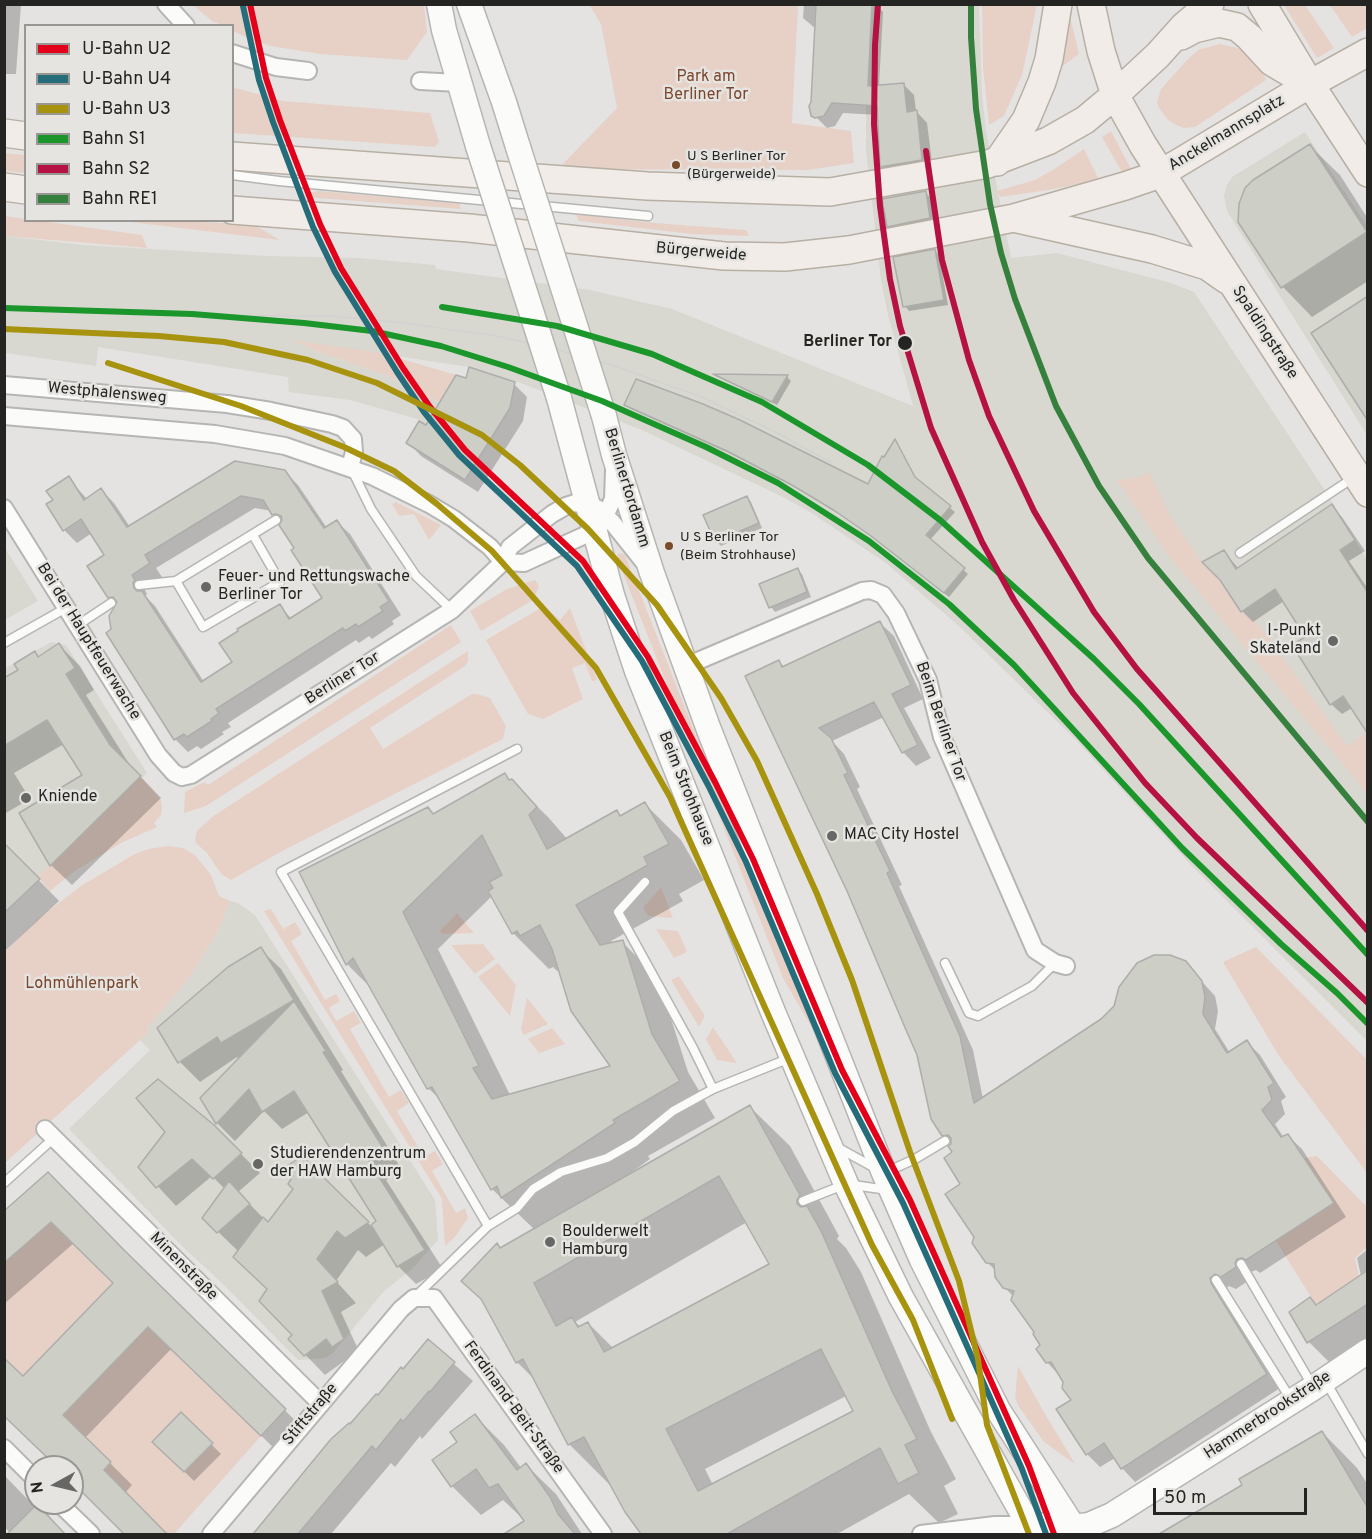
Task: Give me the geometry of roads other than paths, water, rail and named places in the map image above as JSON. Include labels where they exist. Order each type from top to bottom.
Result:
[{"type":"main road","points":[[439,4],[444,30],[478,146],[595,517]]},
{"type":"main road","name":"Berlinertordamm","points":[[469,4],[504,102],[652,573],[686,666]]},
{"type":"main road","points":[[997,162],[1026,120],[1042,82],[1049,59],[1058,4]]},
{"type":"main road","name":"Anckelmannsplatz","points":[[1091,4],[1101,51],[1115,95],[1160,174],[1310,84],[1272,62],[1237,27],[1219,23],[1207,25],[1194,29],[1169,43]]},
{"type":"main road","name":"Anckelmannsplatz","points":[[1115,95],[1184,26],[1210,4]]},
{"type":"main road","points":[[1262,4],[1310,84],[1368,173]]},
{"type":"main road","points":[[1310,84],[1368,52]]},
{"type":"main road","points":[[234,156],[647,186],[830,192],[946,173],[997,162],[1048,141],[1085,120],[1115,95]]},
{"type":"main road","points":[[4,133],[24,136]]},
{"type":"main road","name":"Bürgerweide","points":[[234,210],[460,227],[744,258],[785,257],[849,250],[1014,218],[1160,174]]},
{"type":"main road","name":"Spaldingstraße","points":[[1160,174],[1362,484]]},
{"type":"main road","points":[[4,187],[24,190]]},
{"type":"main road","points":[[1014,218],[1140,246],[1207,266],[1223,276],[1235,288]]},
{"type":"main road","name":"Beim Strohhause","points":[[595,517],[612,595],[638,671],[846,1184],[901,1297],[1031,1530]]},
{"type":"main road","points":[[686,666],[888,1182],[922,1260],[998,1410],[1076,1531]]},
{"type":"main road","name":"Hammerbrookstraße","points":[[1031,1530],[1076,1531],[1112,1515],[1368,1351]]},
{"type":"street","points":[[166,4],[184,24]]},
{"type":"street","points":[[234,54],[276,67],[308,71]]},
{"type":"street","points":[[420,81],[459,83]]},
{"type":"street","name":"Westphalensweg","points":[[4,385],[227,404],[332,424],[343,428],[353,439],[354,452],[350,467]]},
{"type":"street","name":"Westphalensweg","points":[[4,416],[247,439],[285,446],[350,467],[396,487],[454,519],[490,547],[503,562]]},
{"type":"street","points":[[503,562],[524,563],[595,517],[613,499],[614,455]]},
{"type":"street","name":"Berliner Tor","points":[[174,773],[182,777],[191,775],[452,610],[503,562],[510,547],[552,514],[575,503],[595,517]]},
{"type":"street","name":"Bei der Hauptfeuerwache","points":[[4,508],[158,755],[174,773]]},
{"type":"street","points":[[595,517],[652,573]]},
{"type":"street","name":"Beim Berliner Tor","points":[[686,666],[862,591],[871,590],[884,595],[896,613],[928,680],[942,737],[1035,950],[1060,964]]},
{"type":"street","name":"Minenstraße","points":[[49,1134],[321,1404]]},
{"type":"street","name":"Stiftstraße","points":[[211,1534],[401,1309],[414,1298]]},
{"type":"street","name":"Ferdinand-Beit-Straße","points":[[414,1298],[434,1298],[603,1534]]},
{"type":"street","points":[[4,1448],[24,1468]]},
{"type":"street","points":[[71,1515],[91,1534]]},
{"type":"street","points":[[921,1534],[995,1525],[1031,1530]]},
{"type":"lane","points":[[234,175],[279,182],[648,216]]},
{"type":"lane","points":[[350,467],[371,509],[416,576],[452,610]]},
{"type":"lane","points":[[1240,553],[1362,484]]},
{"type":"lane","points":[[139,585],[176,581],[276,520]]},
{"type":"lane","points":[[176,581],[203,627],[280,582],[253,535]]},
{"type":"lane","points":[[78,625],[111,603]]},
{"type":"lane","points":[[4,643],[67,608]]},
{"type":"lane","points":[[488,1226],[281,872],[517,749]]},
{"type":"lane","points":[[645,882],[618,912],[693,1048],[712,1089]]},
{"type":"lane","points":[[945,963],[969,1013],[978,1016],[1028,989],[1060,964]]},
{"type":"lane","points":[[414,1298],[488,1226],[517,1208],[529,1192],[542,1183],[561,1172],[607,1158],[635,1142],[673,1111],[712,1089],[793,1057]]},
{"type":"lane","points":[[4,1183],[49,1134]]},
{"type":"lane","points":[[803,1201],[846,1184],[888,1182],[915,1159],[945,1141]]},
{"type":"lane","points":[[830,1143],[888,1182]]},
{"type":"lane","points":[[1241,1264],[1319,1384],[1368,1454]]},
{"type":"lane","points":[[1216,1280],[1292,1401]]},
{"type":"tram line","points":[[210,315],[332,316],[404,323],[497,336],[554,349],[612,365],[704,398],[777,433],[832,463]]},
{"type":"metro line","name":"U2","points":[[250,4],[266,78],[280,120],[320,224],[341,268],[403,368],[430,407],[465,450],[583,561],[648,657],[715,782],[753,859],[842,1070],[910,1200],[1029,1466],[1054,1534]]},
{"type":"metro line","name":"U4","points":[[243,6],[259,80],[273,122],[313,227],[335,272],[424,412],[459,455],[577,566],[642,661],[708,785],[746,862],[835,1073],[903,1203],[1022,1469],[1046,1534]]},
{"type":"metro line","name":"U3","points":[[4,329],[159,336],[224,342],[308,360],[377,383],[482,435],[520,465],[588,529],[657,605],[721,698],[757,761],[817,894],[852,980],[910,1152],[959,1281],[978,1359],[987,1425],[1029,1534]]},
{"type":"metro line","name":"U3","points":[[108,363],[241,406],[344,447],[394,471],[492,551],[596,668],[670,797],[872,1245],[913,1320],[952,1419]]},
{"type":"rail line","name":"S2","points":[[878,4],[874,124],[880,206],[890,279],[900,326],[931,428],[982,542],[1014,600],[1073,693],[1145,783],[1197,838],[1368,1003]]},
{"type":"rail line","name":"RE1","points":[[971,4],[976,109],[990,204],[1001,253],[1015,299],[1056,406],[1099,486],[1148,558],[1368,822]]},
{"type":"rail line","name":"S2","points":[[926,151],[942,260],[969,360],[989,416],[1034,511],[1094,612],[1137,669],[1368,931]]},
{"type":"rail line","name":"S1","points":[[442,307],[557,326],[652,354],[762,402],[868,465],[940,520],[1094,659],[1139,704],[1368,955]]},
{"type":"rail line","name":"S1","points":[[4,308],[192,314],[304,323],[372,331],[441,346],[602,401],[706,447],[778,483],[869,541],[949,604],[1014,665],[1182,848],[1368,1024]]},
{"type":"place","name":"U S Berliner Tor (Bürgerweide)","points":[[676,165]]},
{"type":"place","name":"Berliner Tor","points":[[905,343]]},
{"type":"place","name":"U S Berliner Tor (Beim Strohhause)","points":[[669,546]]},
{"type":"place","name":"Feuer- und Rettungswache Berliner Tor","points":[[206,587]]},
{"type":"place","name":"I-Punkt Skateland","points":[[1333,641]]},
{"type":"place","name":"Kniende","points":[[26,798]]},
{"type":"place","name":"MAC City Hostel","points":[[832,836]]},
{"type":"place","name":"Studierendenzentrum der HAW Hamburg","points":[[258,1164]]},
{"type":"place","name":"Boulderwelt Hamburg","points":[[550,1242]]},
{"type":"park label","name":"Park am Berliner Tor","points":[[706,87]]},
{"type":"park label","name":"Lohmühlenpark","points":[[82,985]]}]
